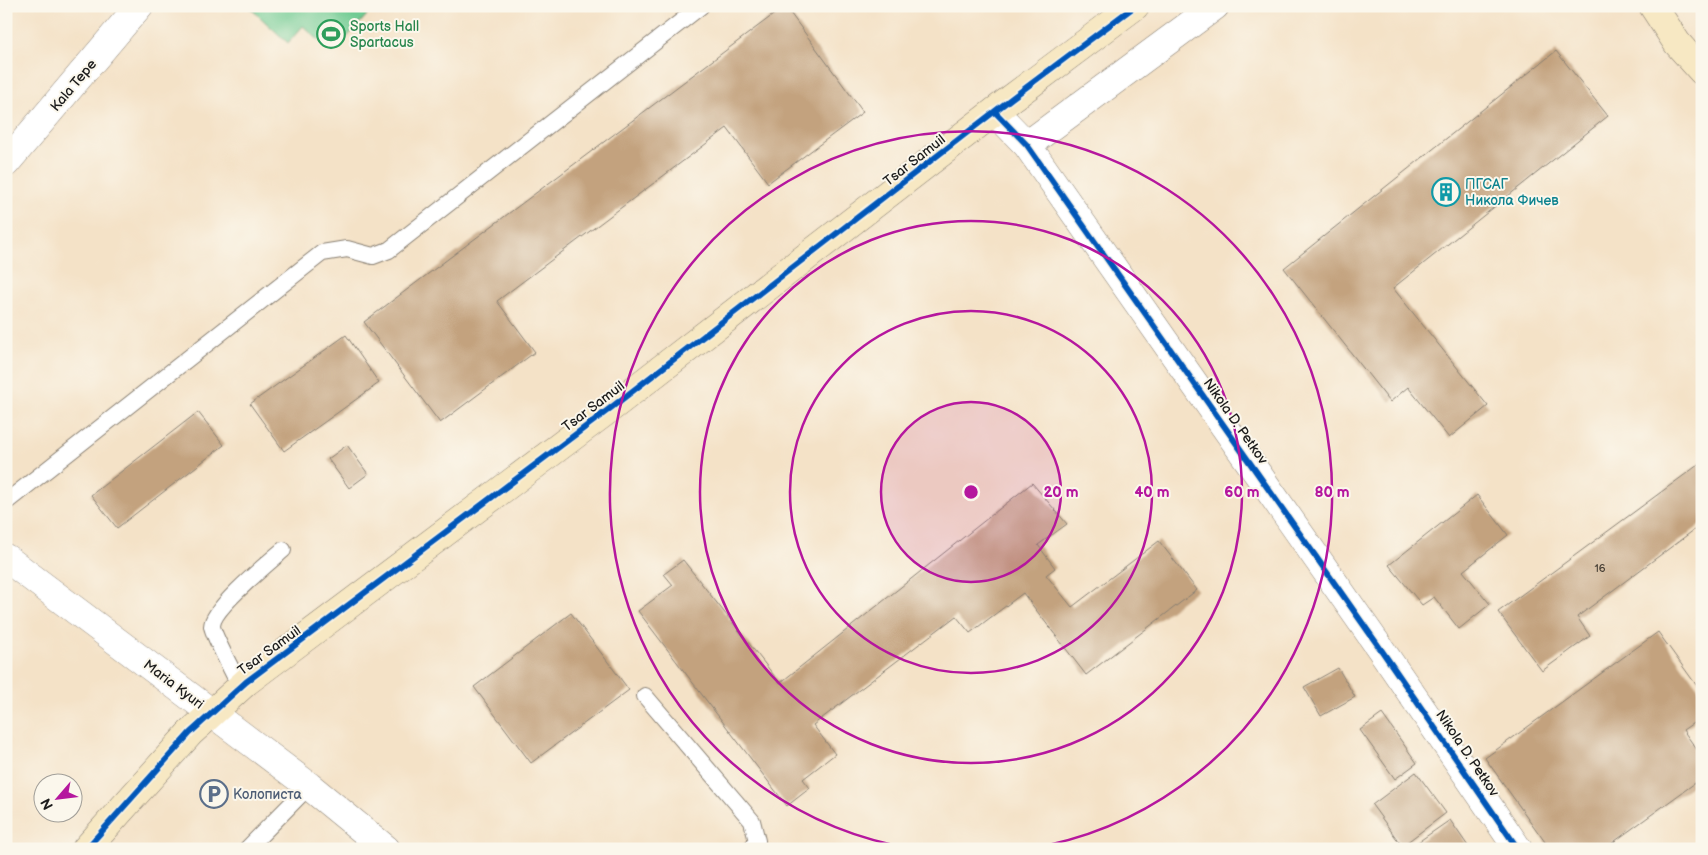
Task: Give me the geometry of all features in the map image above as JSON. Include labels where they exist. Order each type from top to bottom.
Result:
[{"type":"street","name":"Kala Tepe","points":[[6,163],[139,6]]},
{"type":"street","name":"Tsar Samuil","points":[[86,849],[190,733],[240,687],[608,410],[1135,6]]},
{"type":"street","points":[[1027,145],[1215,6]]},
{"type":"street","points":[[1653,6],[1677,43],[1702,71]]},
{"type":"street","name":"Nikola D. Petkov","points":[[995,112],[1027,145],[1382,650],[1518,849]]},
{"type":"street","name":"Maria Kyuri","points":[[6,558],[309,786],[380,847]]},
{"type":"lane","points":[[6,502],[322,253],[347,249],[373,256],[389,250],[701,6]]},
{"type":"lane","points":[[240,687],[212,627],[215,615],[247,581],[283,550]]},
{"type":"lane","points":[[645,696],[752,821],[757,841],[751,849]]},
{"type":"lane","points":[[246,849],[309,786]]},
{"type":"green space","name":"Sports Hall Spartacus","points":[[248,6],[375,6],[333,53],[303,26],[288,43]]},
{"type":"building","points":[[785,6],[863,112],[768,183],[727,128],[497,301],[535,352],[440,423],[364,322]]},
{"type":"building","name":"ПГСАГ Никола Фичев","points":[[1556,51],[1608,116],[1393,288],[1488,406],[1449,438],[1408,387],[1390,402],[1284,268]]},
{"type":"building","points":[[346,335],[379,383],[284,451],[250,404]]},
{"type":"building","points":[[198,412],[224,445],[117,528],[91,495]]},
{"type":"building","points":[[347,445],[368,474],[349,488],[328,459]]},
{"type":"building","points":[[1702,462],[1702,524],[1577,617],[1590,636],[1542,671],[1498,612]]},
{"type":"building","points":[[1032,483],[1067,524],[1038,545],[1055,568],[1046,575],[1072,607],[1159,541],[1197,590],[1086,675],[1023,593],[970,633],[956,616],[813,725],[835,754],[803,779],[810,788],[787,806],[638,611],[673,585],[664,574],[683,560],[780,683]]},
{"type":"building","points":[[1477,495],[1508,535],[1463,571],[1490,604],[1459,629],[1434,597],[1422,605],[1389,565]]},
{"type":"building","points":[[571,613],[629,690],[531,763],[474,687]]},
{"type":"building","points":[[1658,632],[1702,693],[1702,717],[1683,730],[1702,757],[1702,778],[1604,849],[1550,849],[1485,758]]},
{"type":"building","points":[[1338,668],[1355,697],[1321,716],[1304,687]]},
{"type":"building","points":[[1382,714],[1417,763],[1395,779],[1360,730]]},
{"type":"building","points":[[1416,772],[1446,813],[1402,846],[1372,805]]},
{"type":"building","points":[[1450,820],[1470,849],[1408,849]]},
{"type":"cycle path","points":[[86,849],[190,733],[246,682],[608,410],[1012,98],[1135,6]]},
{"type":"cycle path","points":[[995,112],[1027,145],[1382,651],[1518,849]]},
{"type":"place","name":"Sports Hall Spartacus","points":[[331,34]]},
{"type":"place","name":"ПГСАГ Никола Фичев","points":[[1446,192]]},
{"type":"place","name":"Колописта","points":[[214,794]]}]
